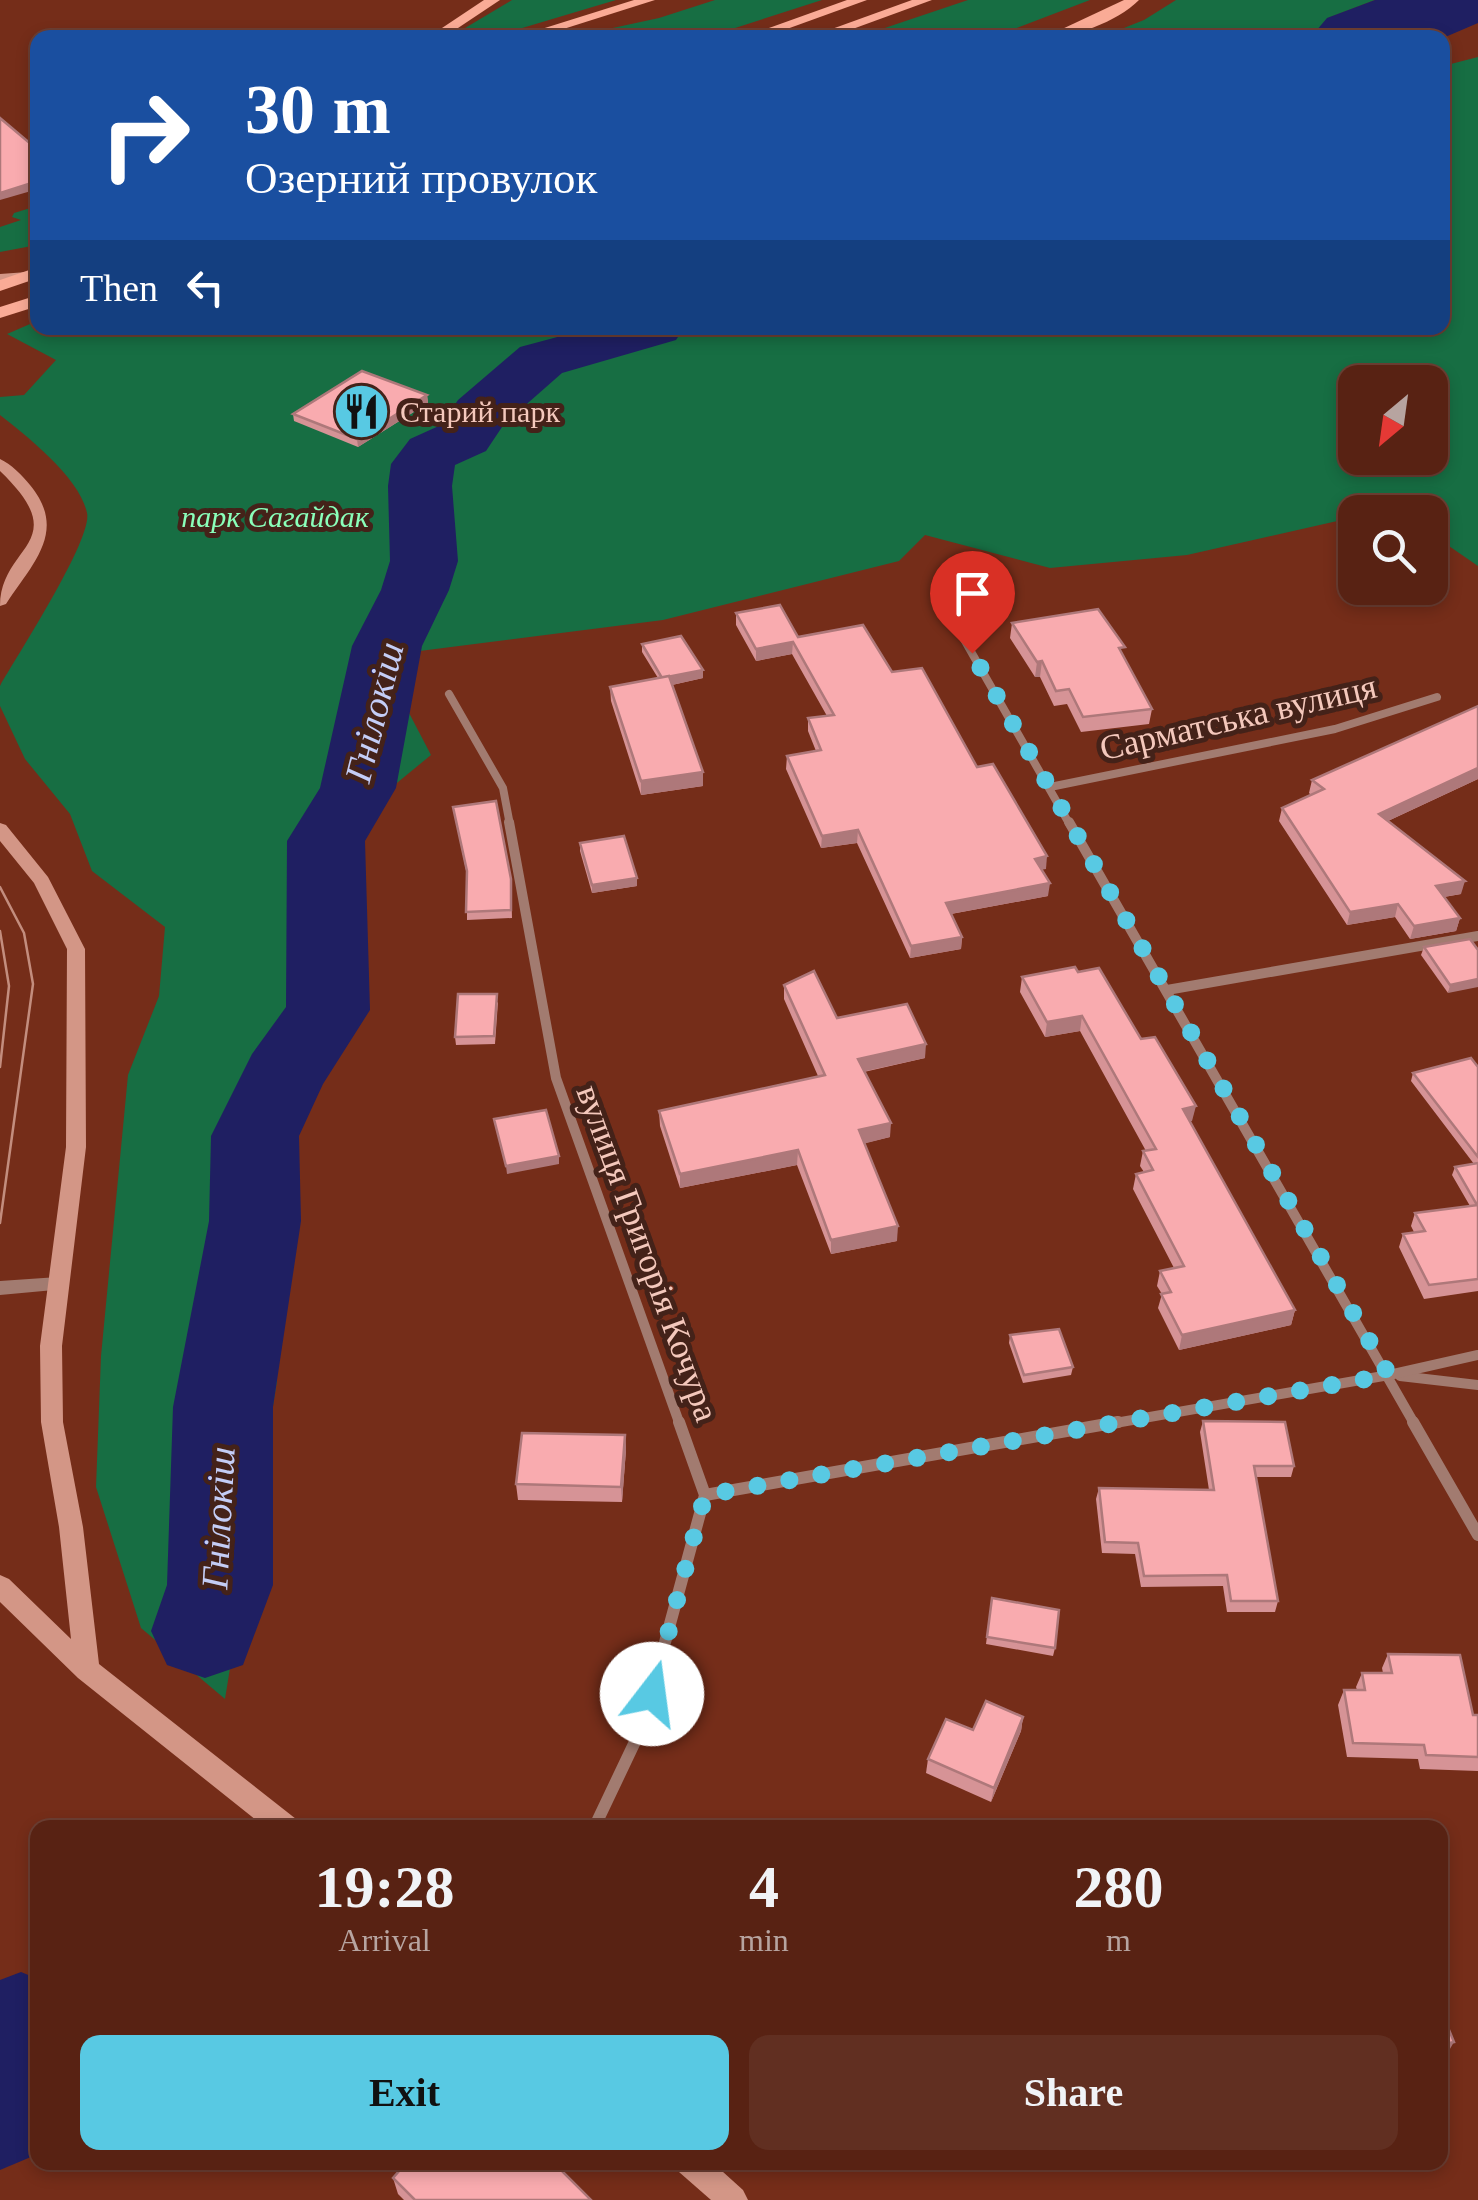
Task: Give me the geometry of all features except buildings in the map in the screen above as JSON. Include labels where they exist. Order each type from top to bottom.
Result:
[{"type":"main road","points":[[446,30],[493,0]]},
{"type":"main road","points":[[546,30],[648,0]]},
{"type":"main road","points":[[771,30],[860,0]]},
{"type":"main road","points":[[836,30],[925,0]]},
{"type":"main road","points":[[1068,30],[1132,0]]},
{"type":"main road","points":[[0,282],[30,274]]},
{"type":"main road","points":[[0,313],[30,303]]},
{"type":"main road","points":[[0,463],[38,502],[43,517],[34,549],[0,601]]},
{"type":"main road","points":[[0,575],[34,549]]},
{"type":"main road","points":[[0,829],[42,880],[76,949],[76,1147],[51,1346],[52,1422],[72,1527],[87,1670]]},
{"type":"main road","points":[[0,1586],[87,1670],[278,1820]]},
{"type":"main road","points":[[698,2170],[733,2200]]},
{"type":"street","points":[[952,620],[1478,1535]]},
{"type":"street","name":"вулиця Григорія Кочура","points":[[449,694],[503,788],[556,1078],[705,1495]]},
{"type":"street","name":"Сарматська вулиця","points":[[1050,787],[1335,728],[1437,697]]},
{"type":"street","points":[[1167,990],[1478,936]]},
{"type":"street","points":[[0,1288],[58,1284]]},
{"type":"street","points":[[598,1820],[642,1727],[705,1495],[1389,1375],[1478,1355]]},
{"type":"street","points":[[1389,1375],[1478,1386]]},
{"type":"green space","points":[[512,0],[616,0],[515,30],[462,30]]},
{"type":"green space","points":[[715,0],[822,0],[729,30],[603,30]]},
{"type":"green space","points":[[968,0],[1090,0],[1011,30],[879,30]]},
{"type":"green space","points":[[1176,0],[1375,0],[1328,18],[1317,30],[1119,30]]},
{"type":"green space","name":"парк Сагайдак","points":[[1478,57],[1478,566],[1448,545],[1448,495],[1338,495],[1338,521],[1187,555],[1050,568],[925,535],[899,561],[663,620],[404,653],[396,688],[431,755],[381,796],[326,880],[312,1005],[277,1106],[265,1167],[277,1381],[225,1699],[141,1628],[96,1487],[101,1356],[128,1075],[159,996],[165,927],[92,871],[70,814],[25,759],[0,706],[0,686],[67,571],[86,527],[87,513],[82,500],[64,472],[0,415],[0,397],[24,395],[56,360],[7,334],[30,324],[30,335],[1450,335],[1450,64]]},
{"type":"green space","points":[[30,208],[30,246],[0,252],[0,227],[21,220],[12,217]]},
{"type":"shaded area","points":[[1375,0],[1478,0],[1478,23],[1450,35],[1450,30],[1317,30],[1327,18]]},
{"type":"waterway","name":"Гнілокіш","points":[[205,1631],[220,1585],[223,1407],[255,1221],[255,1136],[283,1076],[328,1010],[326,841],[358,788],[387,646],[415,590],[424,561],[420,486],[423,464],[432,452],[464,438],[480,413],[541,360],[630,335]]},
{"type":"waterway","name":"Гнілокіш","points":[[0,2107],[21,2033]]},
{"type":"tram line","points":[[0,887],[24,933],[33,984],[0,1223]]},
{"type":"tram line","points":[[0,931],[9,986],[0,1067]]},
{"type":"place","name":"Старий парк","points":[[361,412]]},
{"type":"route","points":[[652,1694],[705,1495],[1389,1375],[972,653]]}]
